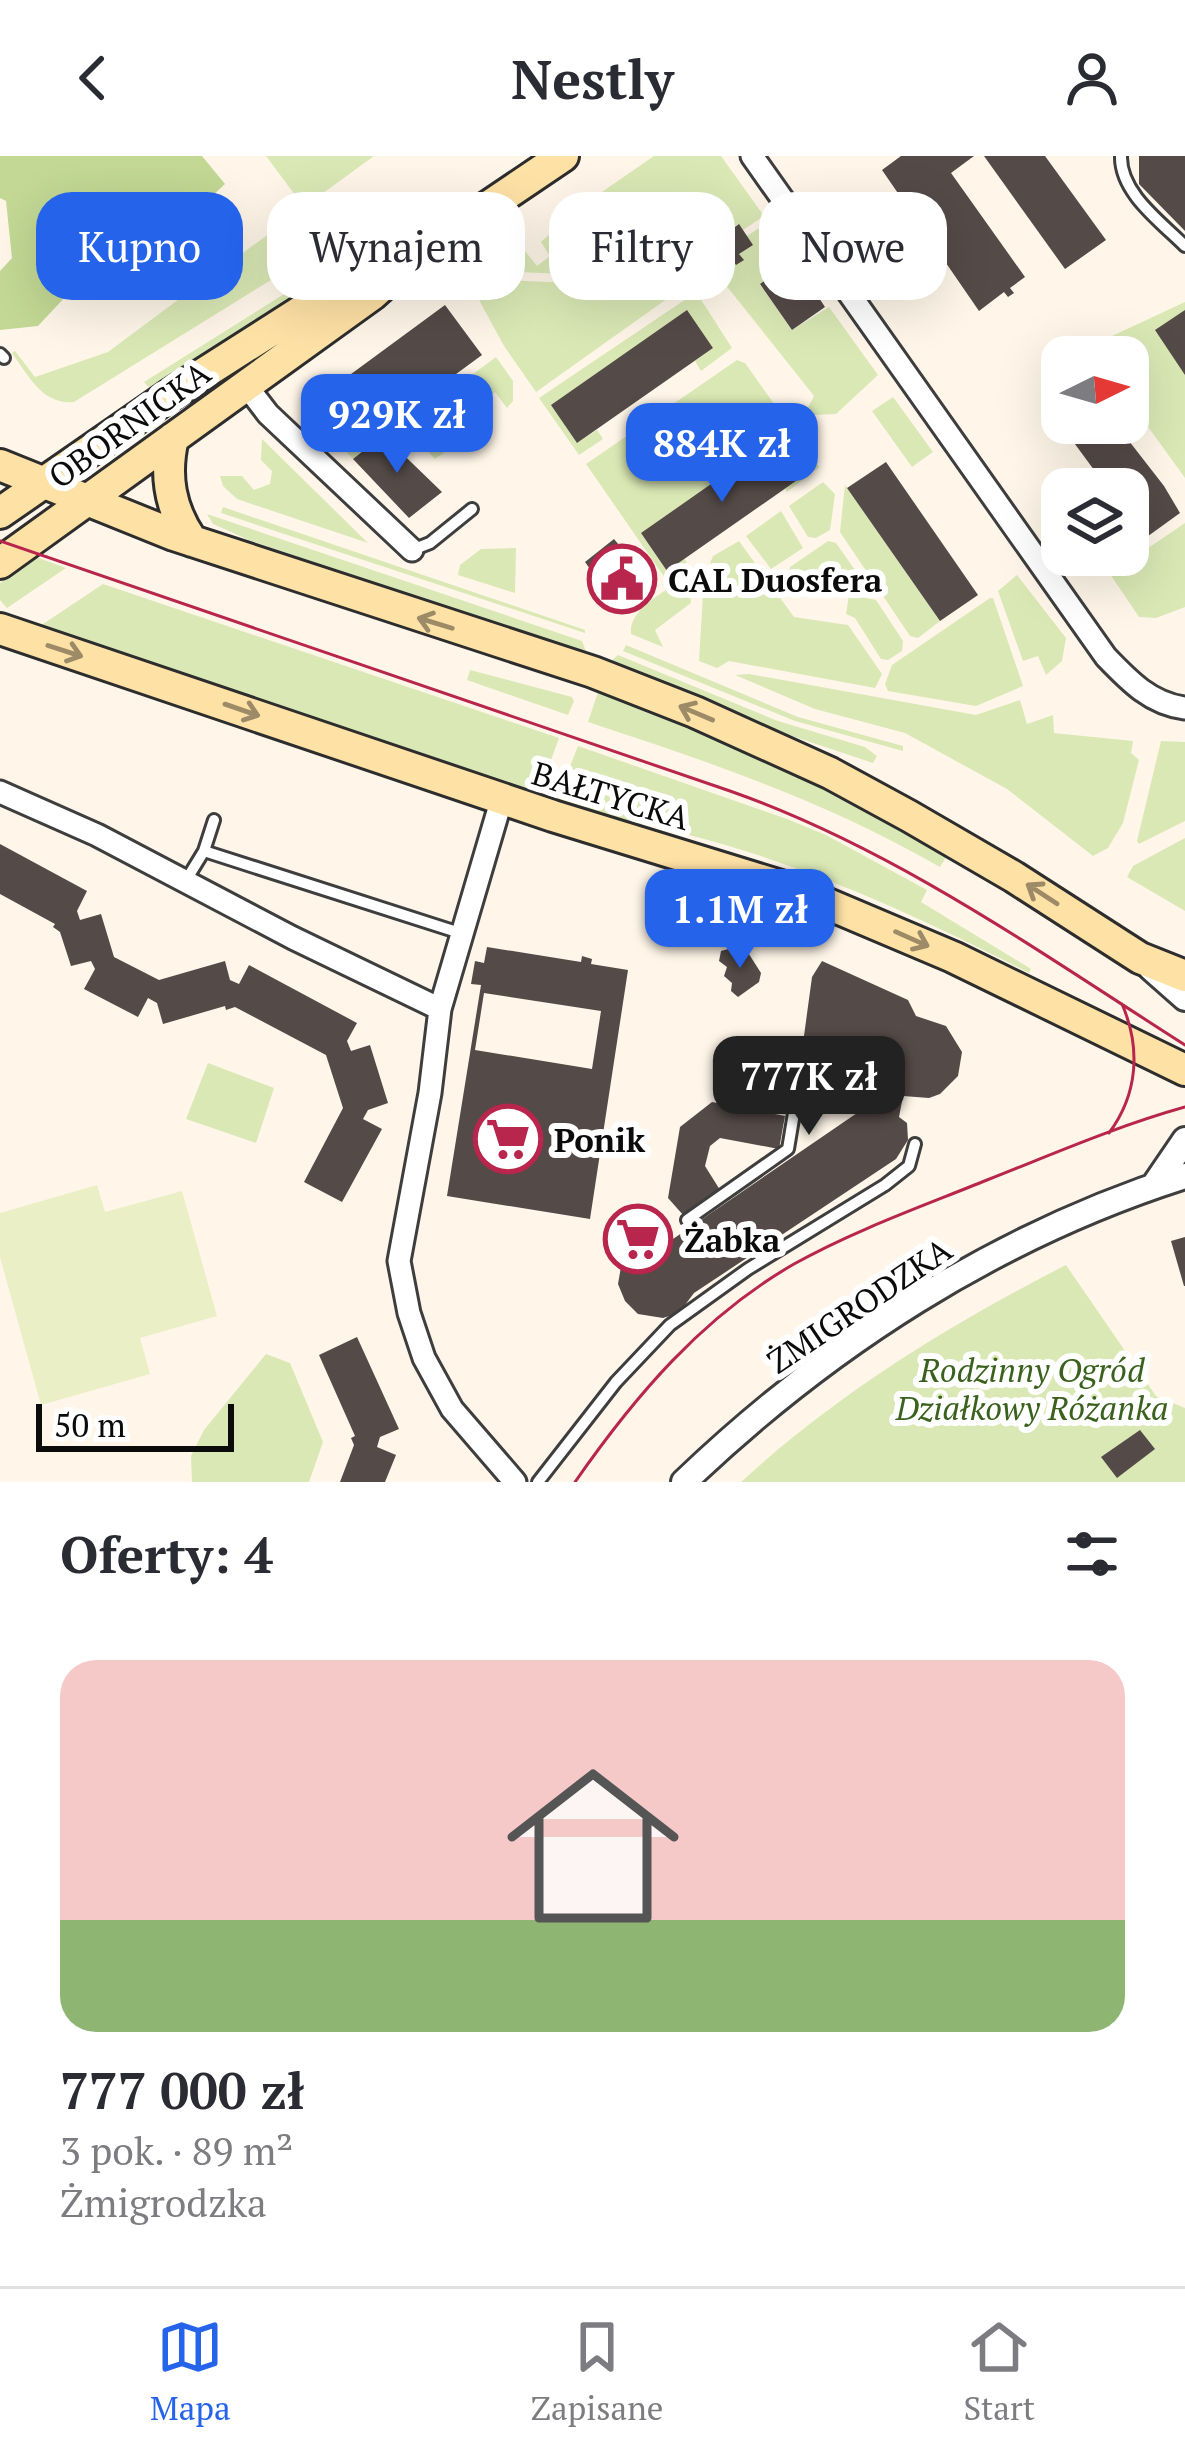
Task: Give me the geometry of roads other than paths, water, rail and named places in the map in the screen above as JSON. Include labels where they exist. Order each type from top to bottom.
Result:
[{"type":"main road","name":"OBORNICKA","points":[[510,192],[563,156]]},
{"type":"main road","name":"OBORNICKA","points":[[0,513],[170,394],[318,300]]},
{"type":"main road","name":"OBORNICKA","points":[[0,563],[364,300]]},
{"type":"main road","points":[[173,438],[170,496],[192,541]]},
{"type":"main road","points":[[0,465],[192,541],[593,672],[695,712],[830,773],[949,837],[1140,958],[1185,976]]},
{"type":"main road","name":"BAŁTYCKA","points":[[0,628],[825,902],[953,957],[1185,1070]]},
{"type":"street","points":[[752,156],[1106,657],[1161,704],[1185,708]]},
{"type":"street","points":[[245,384],[268,414],[412,550]]},
{"type":"street","points":[[0,792],[97,835],[440,1009]]},
{"type":"street","points":[[502,798],[440,1009],[430,1093],[399,1261],[424,1358],[452,1409],[505,1478]]},
{"type":"street","points":[[1140,958],[1185,998]]},
{"type":"street","points":[[1155,1184],[1185,1140]]},
{"type":"street","name":"ŻMIGRODZKA","points":[[684,1482],[778,1398],[886,1318],[1015,1246],[1155,1184],[1185,1176]]},
{"type":"lane","points":[[1121,156],[1133,194],[1185,246]]},
{"type":"lane","points":[[412,550],[430,543],[472,509]]},
{"type":"lane","points":[[185,882],[204,850],[214,820]]},
{"type":"lane","points":[[204,850],[460,933]]},
{"type":"lane","points":[[687,1220],[788,1149],[798,1089]]},
{"type":"lane","points":[[538,1482],[616,1382],[670,1325],[748,1269],[885,1186],[909,1166],[915,1144]]},
{"type":"tram line","points":[[0,541],[791,815],[965,905],[1185,1045]]},
{"type":"tram line","points":[[1109,1133],[1126,1103],[1134,1070],[1132,1037],[1122,1004]]},
{"type":"tram line","points":[[575,1482],[672,1361],[729,1308],[794,1264],[914,1209],[1185,1107]]},
{"type":"place","name":"CAL Duosfera","points":[[622,579]]},
{"type":"place","name":"Ponik","points":[[508,1139]]},
{"type":"place","name":"Żabka","points":[[638,1239]]},
{"type":"park label","name":"Rodzinny Ogród Działkowy Różanka","points":[[1032,1388]]}]
